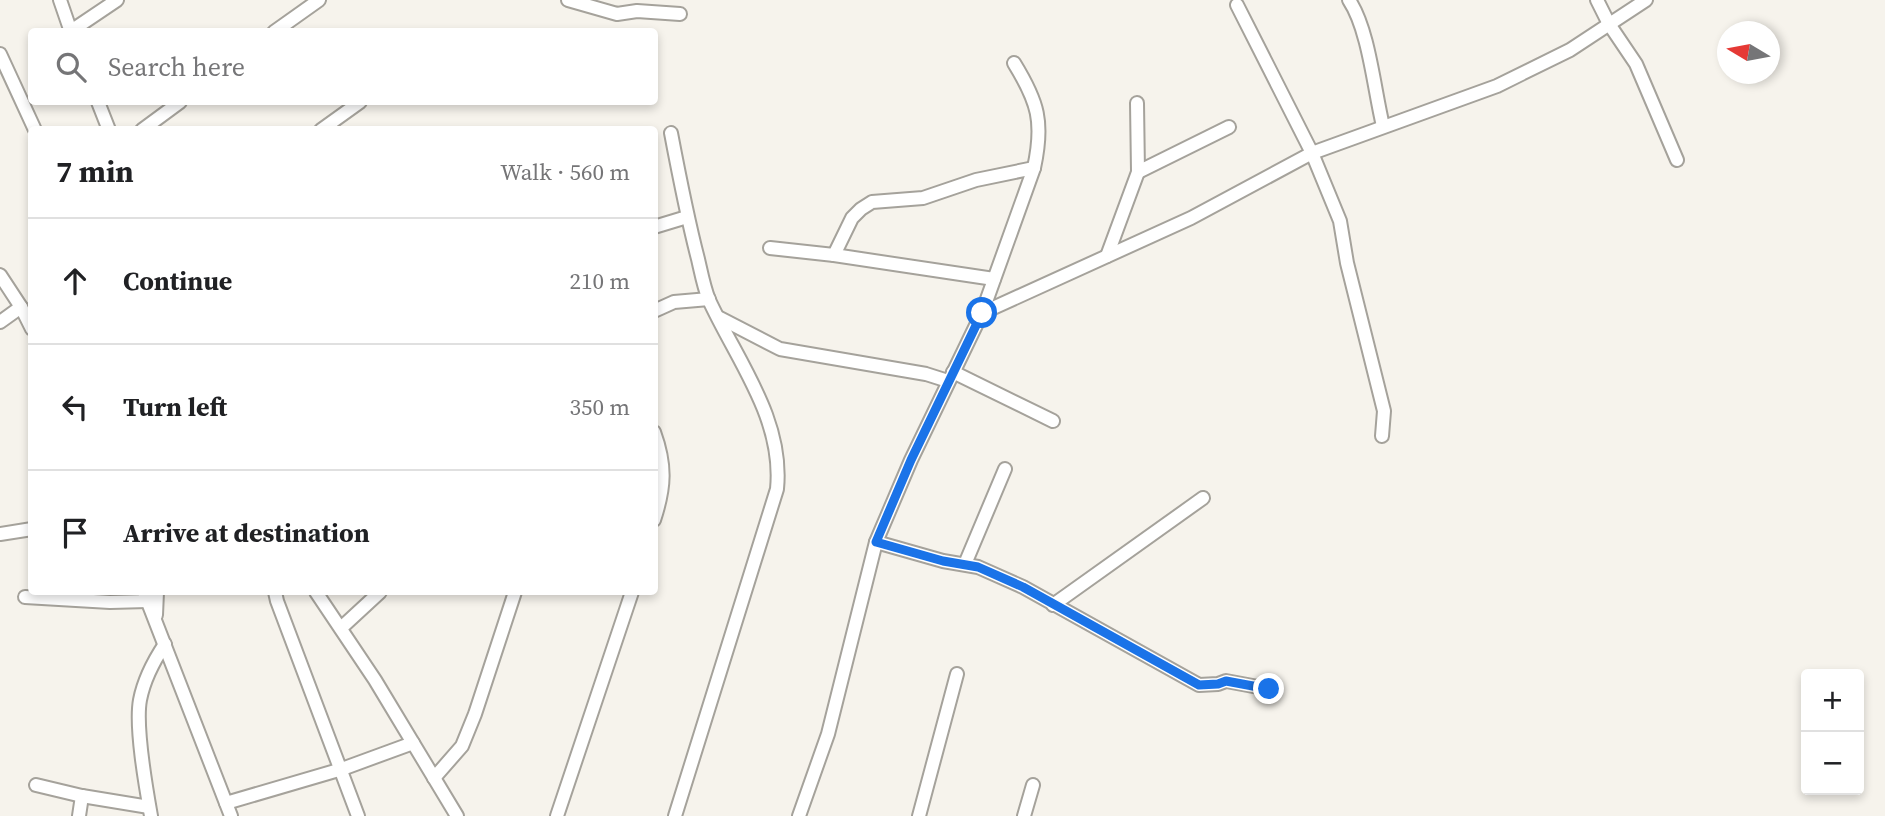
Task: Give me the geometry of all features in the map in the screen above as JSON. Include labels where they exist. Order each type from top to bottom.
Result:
[{"type":"street","points":[[60,0],[70,28]]},
{"type":"street","points":[[75,28],[117,0]]},
{"type":"street","points":[[280,28],[319,0]]},
{"type":"street","points":[[568,0],[617,13],[636,11],[680,14]]},
{"type":"street","points":[[1349,0],[1356,11],[1365,40],[1382,126]]},
{"type":"street","points":[[1597,0],[1609,24],[1636,64],[1677,160]]},
{"type":"street","points":[[982,313],[1191,218],[1312,153],[1497,86],[1570,50],[1646,0]]},
{"type":"street","points":[[1237,5],[1312,153],[1340,221],[1347,263],[1384,411],[1382,436]]},
{"type":"street","points":[[0,54],[34,126]]},
{"type":"street","points":[[799,816],[828,734],[876,542],[950,376],[982,313],[1034,168],[1038,151],[1039,114],[1030,89],[1014,63]]},
{"type":"street","points":[[1107,256],[1138,172],[1138,103]]},
{"type":"street","points":[[99,105],[107,126]]},
{"type":"street","points":[[147,126],[176,105]]},
{"type":"street","points":[[327,126],[356,105]]},
{"type":"street","points":[[1138,172],[1229,127]]},
{"type":"street","points":[[671,133],[687,217],[709,299],[766,413],[776,442],[779,468],[777,489],[675,816]]},
{"type":"street","points":[[834,255],[852,218],[872,202],[923,198],[976,180],[1034,168]]},
{"type":"street","points":[[658,226],[687,217]]},
{"type":"street","points":[[770,248],[994,279]]},
{"type":"street","points":[[0,275],[28,321]]},
{"type":"street","points":[[658,308],[674,302],[709,299]]},
{"type":"street","points":[[0,322],[21,306]]},
{"type":"street","points":[[719,318],[780,349],[950,376],[1053,421]]},
{"type":"street","points":[[658,447],[664,469],[658,508]]},
{"type":"street","points":[[965,564],[1005,470]]},
{"type":"street","points":[[1053,605],[1203,498]]},
{"type":"street","points":[[0,534],[28,530]]},
{"type":"street","points":[[876,542],[943,561],[965,564],[1023,587],[1199,685],[1226,681],[1269,689]]},
{"type":"street","points":[[24,597],[110,603],[150,595],[155,619],[232,816]]},
{"type":"street","points":[[276,595],[358,816]]},
{"type":"street","points":[[318,595],[457,816]]},
{"type":"street","points":[[341,628],[377,595]]},
{"type":"street","points":[[434,778],[462,746],[475,715],[514,595]]},
{"type":"street","points":[[558,816],[631,595]]},
{"type":"street","points":[[36,785],[150,811],[139,724],[139,702],[146,677],[165,644]]},
{"type":"street","points":[[919,816],[957,674]]},
{"type":"street","points":[[226,803],[342,769],[413,743]]},
{"type":"street","points":[[1024,816],[1033,785]]},
{"type":"street","points":[[79,816],[82,796]]},
{"type":"route","points":[[982,313],[911,460],[876,542],[943,561],[978,567],[1023,587],[1199,685],[1226,681],[1269,689]]}]
